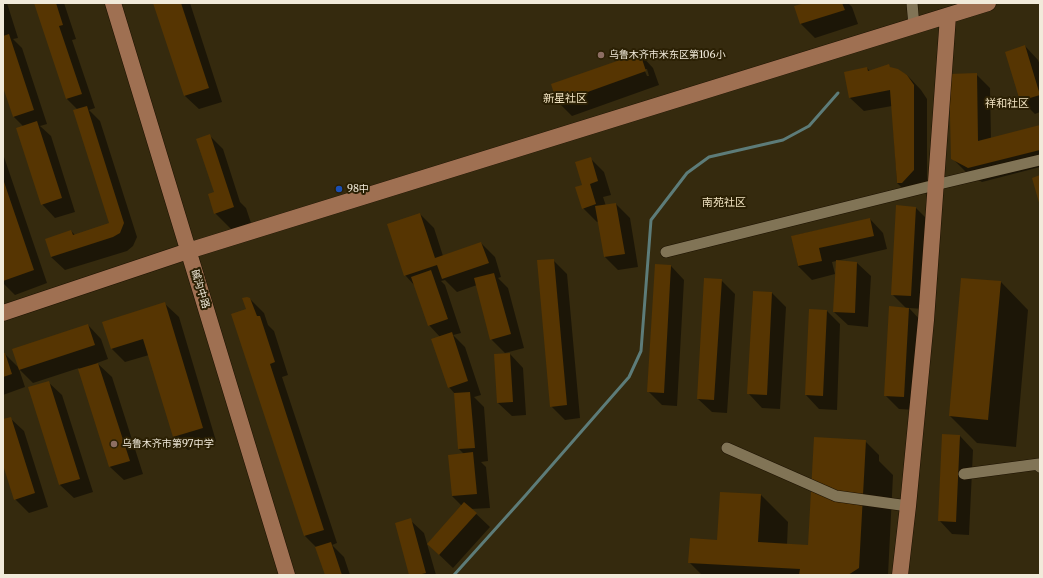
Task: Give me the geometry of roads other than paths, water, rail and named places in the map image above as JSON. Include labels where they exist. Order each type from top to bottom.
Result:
[{"type":"street","name":"碱沟中路","points":[[113,3],[287,575]]},
{"type":"street","points":[[912,3],[914,26]]},
{"type":"street","points":[[3,313],[188,251],[988,3]]},
{"type":"street","points":[[900,575],[926,320],[948,16]]},
{"type":"street","points":[[666,252],[1040,160]]},
{"type":"street","points":[[727,448],[836,496],[908,506]]},
{"type":"street","points":[[964,474],[1039,464],[1040,467]]},
{"type":"waterway","points":[[454,575],[629,377],[641,351],[651,220],[687,173],[709,157],[783,140],[809,126],[838,93]]},
{"type":"place","name":"乌鲁木齐市米东区第106小","points":[[601,55]]},
{"type":"place","name":"98中","points":[[339,189]]},
{"type":"place","name":"乌鲁木齐市第97中学","points":[[114,444]]},
{"type":"district","name":"新星社区","points":[[565,99]]},
{"type":"district","name":"祥和社区","points":[[1007,104]]},
{"type":"district","name":"南苑社区","points":[[724,203]]}]
